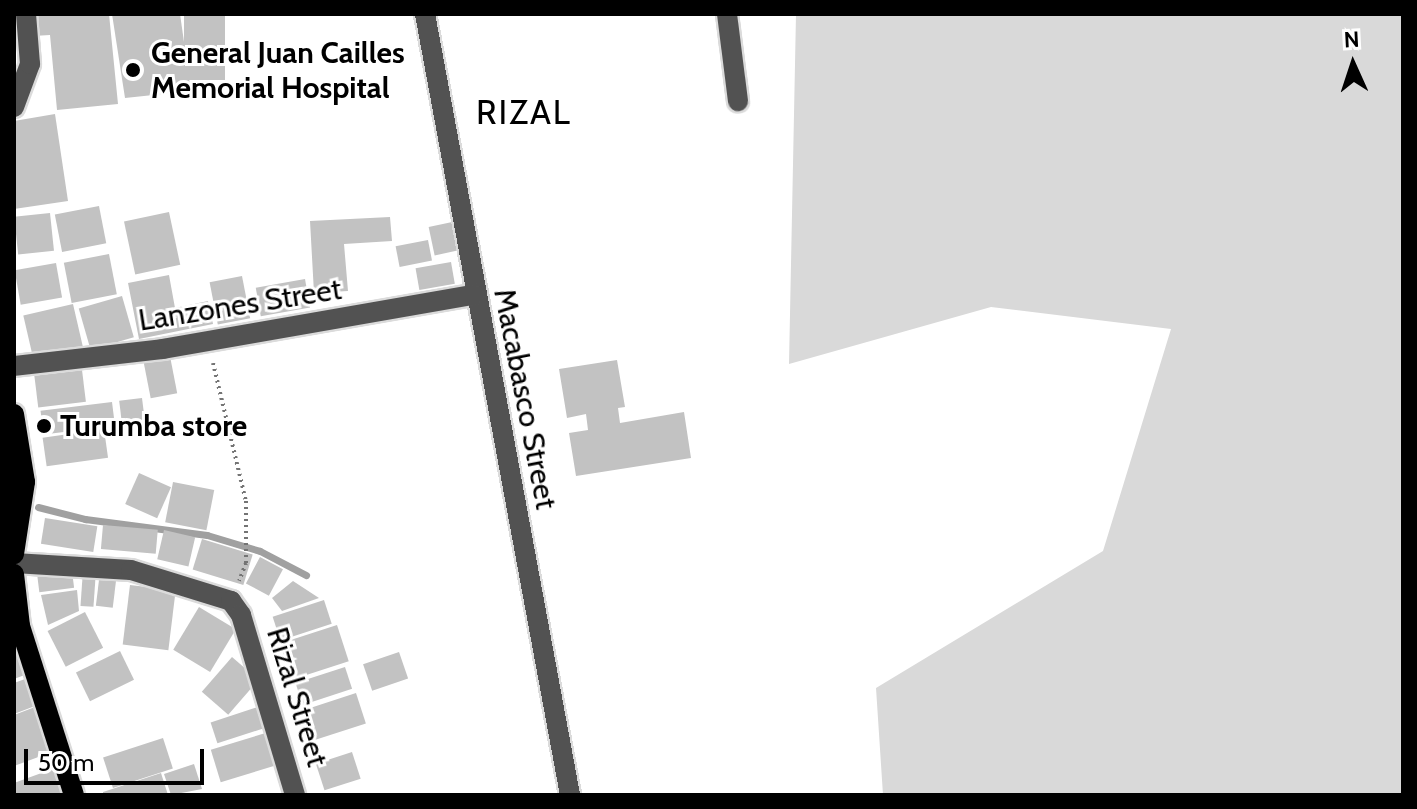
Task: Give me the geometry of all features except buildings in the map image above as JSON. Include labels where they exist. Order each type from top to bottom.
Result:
[{"type":"main road","points":[[14,414],[25,482],[14,554]]},
{"type":"main road","points":[[14,574],[20,626],[74,795]]},
{"type":"street","points":[[14,107],[30,64],[26,14]]},
{"type":"street","name":"Macabasco Street","points":[[425,14],[474,295],[570,795]]},
{"type":"street","points":[[727,14],[738,101]]},
{"type":"street","name":"Lanzones Street","points":[[14,366],[208,341],[474,295]]},
{"type":"street","points":[[14,563],[131,570],[236,608]]},
{"type":"street","name":"Rizal Street","points":[[236,608],[295,795]]},
{"type":"path","points":[[208,341],[246,501],[246,563],[236,608]]},
{"type":"shaded area","points":[[796,14],[1403,14],[1403,795],[883,795],[876,688],[1103,551],[1171,329],[991,307],[789,364]]},
{"type":"waterway","points":[[38,507],[85,519],[207,535],[260,551],[306,575]]},
{"type":"place","name":"General Juan Cailles Memorial Hospital","points":[[133,70]]},
{"type":"place","name":"Turumba store","points":[[44,426]]},
{"type":"district","name":"RIZAL","points":[[524,113]]}]
